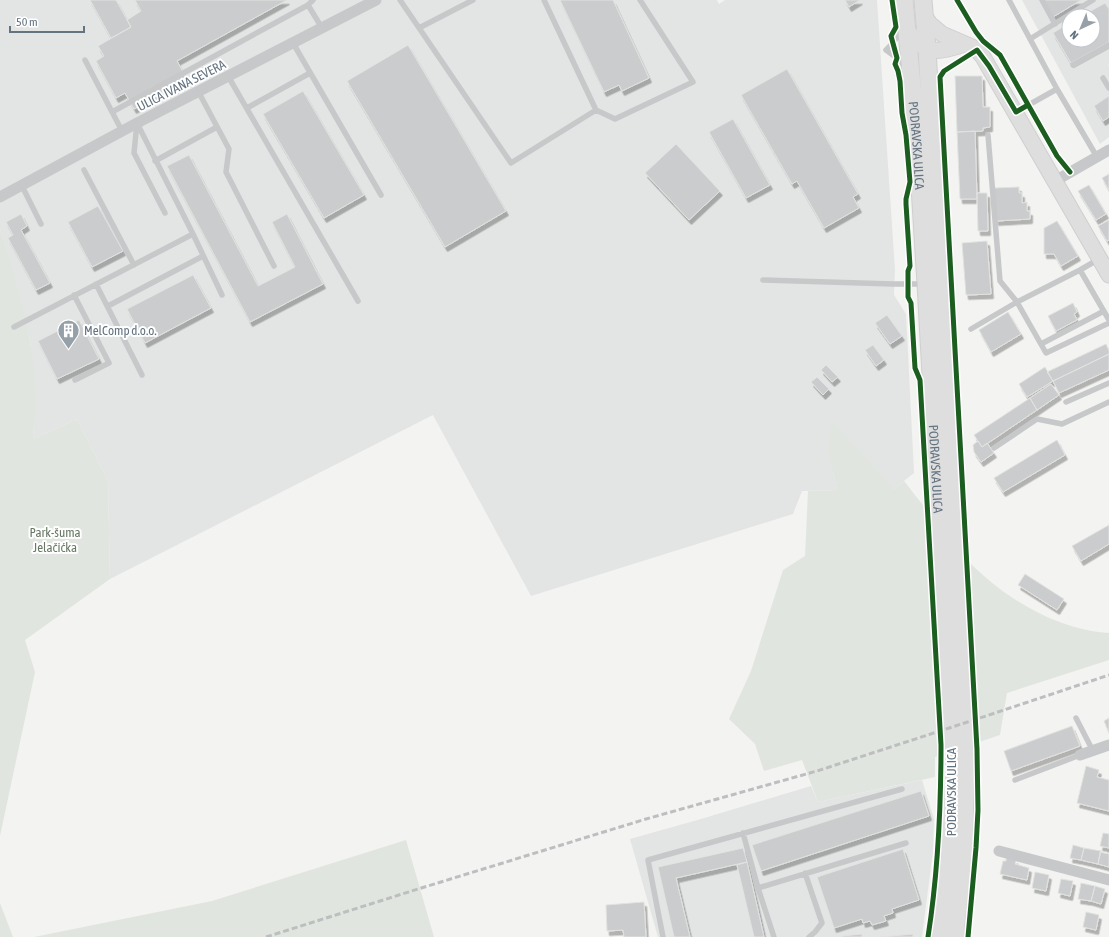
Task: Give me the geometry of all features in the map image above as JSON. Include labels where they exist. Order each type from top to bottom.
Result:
[{"type":"main road","name":"PODRAVSKA ULICA","points":[[904,0],[907,25],[920,74],[955,556],[965,752],[964,855],[956,923],[956,937]]},
{"type":"main road","name":"PODRAVSKA ULICA","points":[[923,0],[927,48],[920,74],[917,138],[952,759],[950,856],[941,937]]},
{"type":"street","name":"ULICA IVANA SEVERA","points":[[0,197],[137,123],[376,0]]},
{"type":"street","points":[[925,17],[930,24],[942,34],[977,50],[983,57],[1109,275]]},
{"type":"street","points":[[907,25],[915,40],[927,48],[938,51],[965,44]]},
{"type":"street","points":[[920,74],[946,50]]},
{"type":"street","points":[[1054,181],[1109,150]]},
{"type":"street","points":[[1080,755],[1109,745]]},
{"type":"street","points":[[1000,851],[1109,880]]},
{"type":"lane","points":[[112,112],[308,5],[313,0]]},
{"type":"lane","points":[[400,0],[511,163],[596,110]]},
{"type":"lane","points":[[419,28],[473,0]]},
{"type":"lane","points":[[544,0],[596,110],[615,119],[693,82],[640,0]]},
{"type":"lane","points":[[1009,0],[1057,89],[1097,157]]},
{"type":"lane","points":[[1042,0],[1055,24]]},
{"type":"lane","points":[[1030,39],[1093,0]]},
{"type":"lane","points":[[308,5],[322,28]]},
{"type":"lane","points":[[907,25],[886,50],[920,74]]},
{"type":"lane","points":[[293,43],[380,195]]},
{"type":"lane","points":[[1073,65],[1109,45]]},
{"type":"lane","points":[[85,60],[122,131]]},
{"type":"lane","points":[[247,108],[310,73]]},
{"type":"lane","points":[[228,76],[358,301]]},
{"type":"lane","points":[[1103,78],[1109,88]]},
{"type":"lane","points":[[1016,112],[1057,89]]},
{"type":"lane","points":[[198,92],[229,149],[226,172],[274,266]]},
{"type":"lane","points":[[137,123],[222,295]]},
{"type":"lane","points":[[137,123],[134,153],[165,214]]},
{"type":"lane","points":[[155,161],[217,126]]},
{"type":"lane","points":[[988,135],[1000,281],[1017,302],[1046,354],[1109,323]]},
{"type":"lane","points":[[84,170],[134,265]]},
{"type":"lane","points":[[22,186],[41,224]]},
{"type":"lane","points":[[14,327],[193,234]]},
{"type":"lane","points":[[108,306],[203,256]]},
{"type":"lane","points":[[971,329],[1017,302],[1100,259]]},
{"type":"lane","points":[[1080,270],[1109,320]]},
{"type":"lane","points":[[763,280],[926,284]]},
{"type":"lane","points":[[96,284],[142,375]]},
{"type":"lane","points":[[74,296],[109,363],[75,380]]},
{"type":"lane","points":[[1041,344],[1104,311]]},
{"type":"lane","points":[[1066,402],[1109,383]]},
{"type":"lane","points":[[994,448],[1037,419],[1062,424],[1109,402]]},
{"type":"lane","points":[[1076,718],[1092,751]]},
{"type":"lane","points":[[1015,780],[1080,755]]},
{"type":"lane","points":[[663,937],[648,860],[902,789]]},
{"type":"lane","points":[[743,833],[758,888],[774,937]]},
{"type":"lane","points":[[758,888],[906,843]]},
{"type":"lane","points":[[805,873],[822,923],[809,937]]},
{"type":"shaded area","points":[[0,0],[717,0],[719,4],[725,0],[877,0],[895,270],[894,295],[906,314],[914,473],[894,489],[833,471],[837,490],[802,491],[793,514],[531,596],[433,415],[110,579],[108,481],[77,419],[33,439],[35,386],[30,340],[18,289],[0,228]]},
{"type":"shaded area","points":[[1022,0],[1109,0],[1109,137],[1100,144]]},
{"type":"shaded area","points":[[922,780],[934,819],[933,851],[922,937],[658,937],[630,839],[811,786],[818,802]]},
{"type":"green space","name":"Park-šuma Jelačićka","points":[[0,228],[23,306],[31,346],[34,367],[35,393],[33,439],[77,419],[108,481],[110,579],[25,640],[35,672],[0,836]]},
{"type":"green space","points":[[832,421],[894,489],[904,481],[967,560],[1000,589],[1016,600],[1052,619],[1070,626],[1090,631],[1109,633],[1109,660],[1007,693],[1000,735],[935,757],[935,777],[818,802],[802,760],[764,771],[755,744],[729,719],[751,671],[783,570],[805,556],[808,491],[837,490],[828,449]]},
{"type":"green space","points":[[406,840],[434,937],[34,937],[212,901]]},
{"type":"green space","points":[[0,903],[13,937],[0,937]]},
{"type":"building","points":[[90,0],[116,0],[131,27],[111,38]]},
{"type":"building","points":[[135,0],[287,0],[177,61],[187,79],[134,109],[125,93],[116,98],[96,61],[104,56],[98,46],[131,27],[127,20],[141,11]]},
{"type":"building","points":[[560,0],[613,0],[649,78],[622,91],[619,85],[604,92]]},
{"type":"building","points":[[845,0],[860,0],[849,7]]},
{"type":"building","points":[[1044,0],[1081,0],[1068,8],[1061,8],[1061,12],[1053,17]]},
{"type":"building","points":[[1105,3],[1109,9],[1109,42],[1101,46],[1101,8],[1096,8]]},
{"type":"building","points":[[1061,28],[1061,46],[1053,33]]},
{"type":"building","points":[[408,45],[506,211],[445,247],[347,81]]},
{"type":"building","points":[[1062,48],[1098,48],[1071,63]]},
{"type":"building","points":[[787,69],[858,194],[853,197],[859,208],[824,228],[797,181],[792,184],[741,95]]},
{"type":"building","points":[[955,76],[982,76],[983,107],[990,107],[990,127],[983,128],[983,131],[957,132]]},
{"type":"building","points":[[303,91],[364,195],[324,218],[263,114]]},
{"type":"building","points":[[1109,96],[1109,117],[1103,121],[1094,106]]},
{"type":"building","points":[[733,119],[770,185],[746,198],[709,132]]},
{"type":"building","points":[[975,131],[977,199],[960,199],[957,132]]},
{"type":"building","points":[[676,144],[720,191],[689,220],[645,173]]},
{"type":"building","points":[[189,155],[258,286],[295,267],[272,222],[287,214],[323,284],[250,322],[167,166]]},
{"type":"building","points":[[1109,174],[1109,190],[1102,178]]},
{"type":"building","points":[[1089,185],[1106,214],[1096,220],[1078,191]]},
{"type":"building","points":[[1019,187],[1019,193],[1022,193],[1022,203],[1027,202],[1027,211],[1030,211],[1030,219],[996,221],[994,188]]},
{"type":"building","points":[[977,193],[987,193],[988,231],[978,231]]},
{"type":"building","points":[[98,206],[123,251],[92,267],[68,222]]},
{"type":"building","points":[[21,214],[27,226],[21,230],[50,283],[36,290],[8,238],[13,235],[6,222]]},
{"type":"building","points":[[1109,220],[1109,240],[1107,241],[1098,226]]},
{"type":"building","points":[[1057,221],[1078,256],[1061,266],[1054,254],[1044,254],[1044,228]]},
{"type":"building","points":[[987,241],[991,294],[966,295],[962,243]]},
{"type":"building","points":[[193,275],[211,308],[145,343],[127,309]]},
{"type":"building","points":[[1073,303],[1077,312],[1074,314],[1077,320],[1056,331],[1048,316]]},
{"type":"building","points":[[1008,312],[1021,334],[991,352],[979,330]]},
{"type":"building","points":[[887,315],[902,336],[890,344],[875,323]]},
{"type":"building","name":"MelComp d.o.o.","points":[[79,320],[99,359],[57,379],[38,341]]},
{"type":"building","points":[[1106,344],[1109,354],[1053,381],[1047,372]]},
{"type":"building","points":[[873,345],[884,360],[876,366],[865,350]]},
{"type":"building","points":[[1109,354],[1109,370],[1059,393],[1053,381]]},
{"type":"building","points":[[826,365],[838,377],[832,382],[821,370]]},
{"type":"building","points":[[1045,367],[1053,381],[1027,397],[1019,384]]},
{"type":"building","points":[[817,377],[829,389],[823,395],[811,382]]},
{"type":"building","points":[[1051,384],[1059,395],[1037,410],[1030,398]]},
{"type":"building","points":[[1030,398],[1037,410],[982,447],[974,435]]},
{"type":"building","points":[[1057,440],[1065,455],[1003,492],[994,478]]},
{"type":"building","points":[[978,441],[982,447],[987,443],[994,453],[981,462],[974,452],[973,445]]},
{"type":"building","points":[[1109,525],[1109,544],[1081,561],[1072,546]]},
{"type":"building","points":[[1025,574],[1064,599],[1057,610],[1018,585]]},
{"type":"building","points":[[1109,718],[1109,733],[1104,721]]},
{"type":"building","points":[[1072,726],[1080,746],[1011,771],[1004,751]]},
{"type":"building","points":[[1086,766],[1099,770],[1097,777],[1109,780],[1109,811],[1077,803]]},
{"type":"building","points":[[921,791],[929,816],[761,871],[752,845]]},
{"type":"building","points":[[1103,833],[1109,834],[1109,848],[1100,846]]},
{"type":"building","points":[[1073,845],[1084,848],[1081,860],[1070,858]]},
{"type":"building","points":[[743,848],[747,862],[676,878],[690,937],[674,937],[658,867]]},
{"type":"building","points":[[1084,848],[1101,851],[1098,864],[1081,860]]},
{"type":"building","points":[[903,849],[919,900],[892,909],[893,913],[884,916],[886,921],[872,925],[870,921],[863,923],[862,919],[834,928],[817,877]]},
{"type":"building","points":[[1100,852],[1109,854],[1109,867],[1098,864]]},
{"type":"building","points":[[1006,858],[1016,860],[1015,864],[1029,868],[1027,880],[1000,874],[1003,861],[1006,861]]},
{"type":"building","points":[[747,862],[764,937],[754,937],[737,865]]},
{"type":"building","points":[[1035,872],[1049,875],[1046,891],[1032,888]]},
{"type":"building","points":[[1061,879],[1073,881],[1070,896],[1058,893]]},
{"type":"building","points":[[1081,883],[1095,886],[1091,901],[1078,899]]},
{"type":"building","points":[[1095,886],[1105,889],[1101,904],[1091,901]]},
{"type":"building","points":[[644,902],[646,937],[624,937],[623,930],[607,931],[606,905]]},
{"type":"building","points":[[1086,912],[1099,915],[1096,930],[1083,927]]},
{"type":"building","points":[[862,934],[862,937],[842,937],[842,936]]},
{"type":"building","points":[[913,934],[913,937],[881,937]]},
{"type":"railway","points":[[266,937],[646,819],[817,771],[1109,675]]},
{"type":"cycle path","points":[[892,0],[896,27],[891,36],[897,58],[895,64],[900,81],[910,182],[906,199],[910,266],[908,271],[908,297],[911,303],[915,368],[920,380],[941,745],[938,841],[928,937]]},
{"type":"cycle path","points":[[957,0],[983,41],[1000,55],[1057,156],[1070,172]]},
{"type":"cycle path","points":[[968,937],[978,810],[977,749],[940,77],[944,71],[977,50],[989,66],[1016,112],[1028,105]]},
{"type":"place","name":"MelComp d.o.o.","points":[[68,350]]}]
